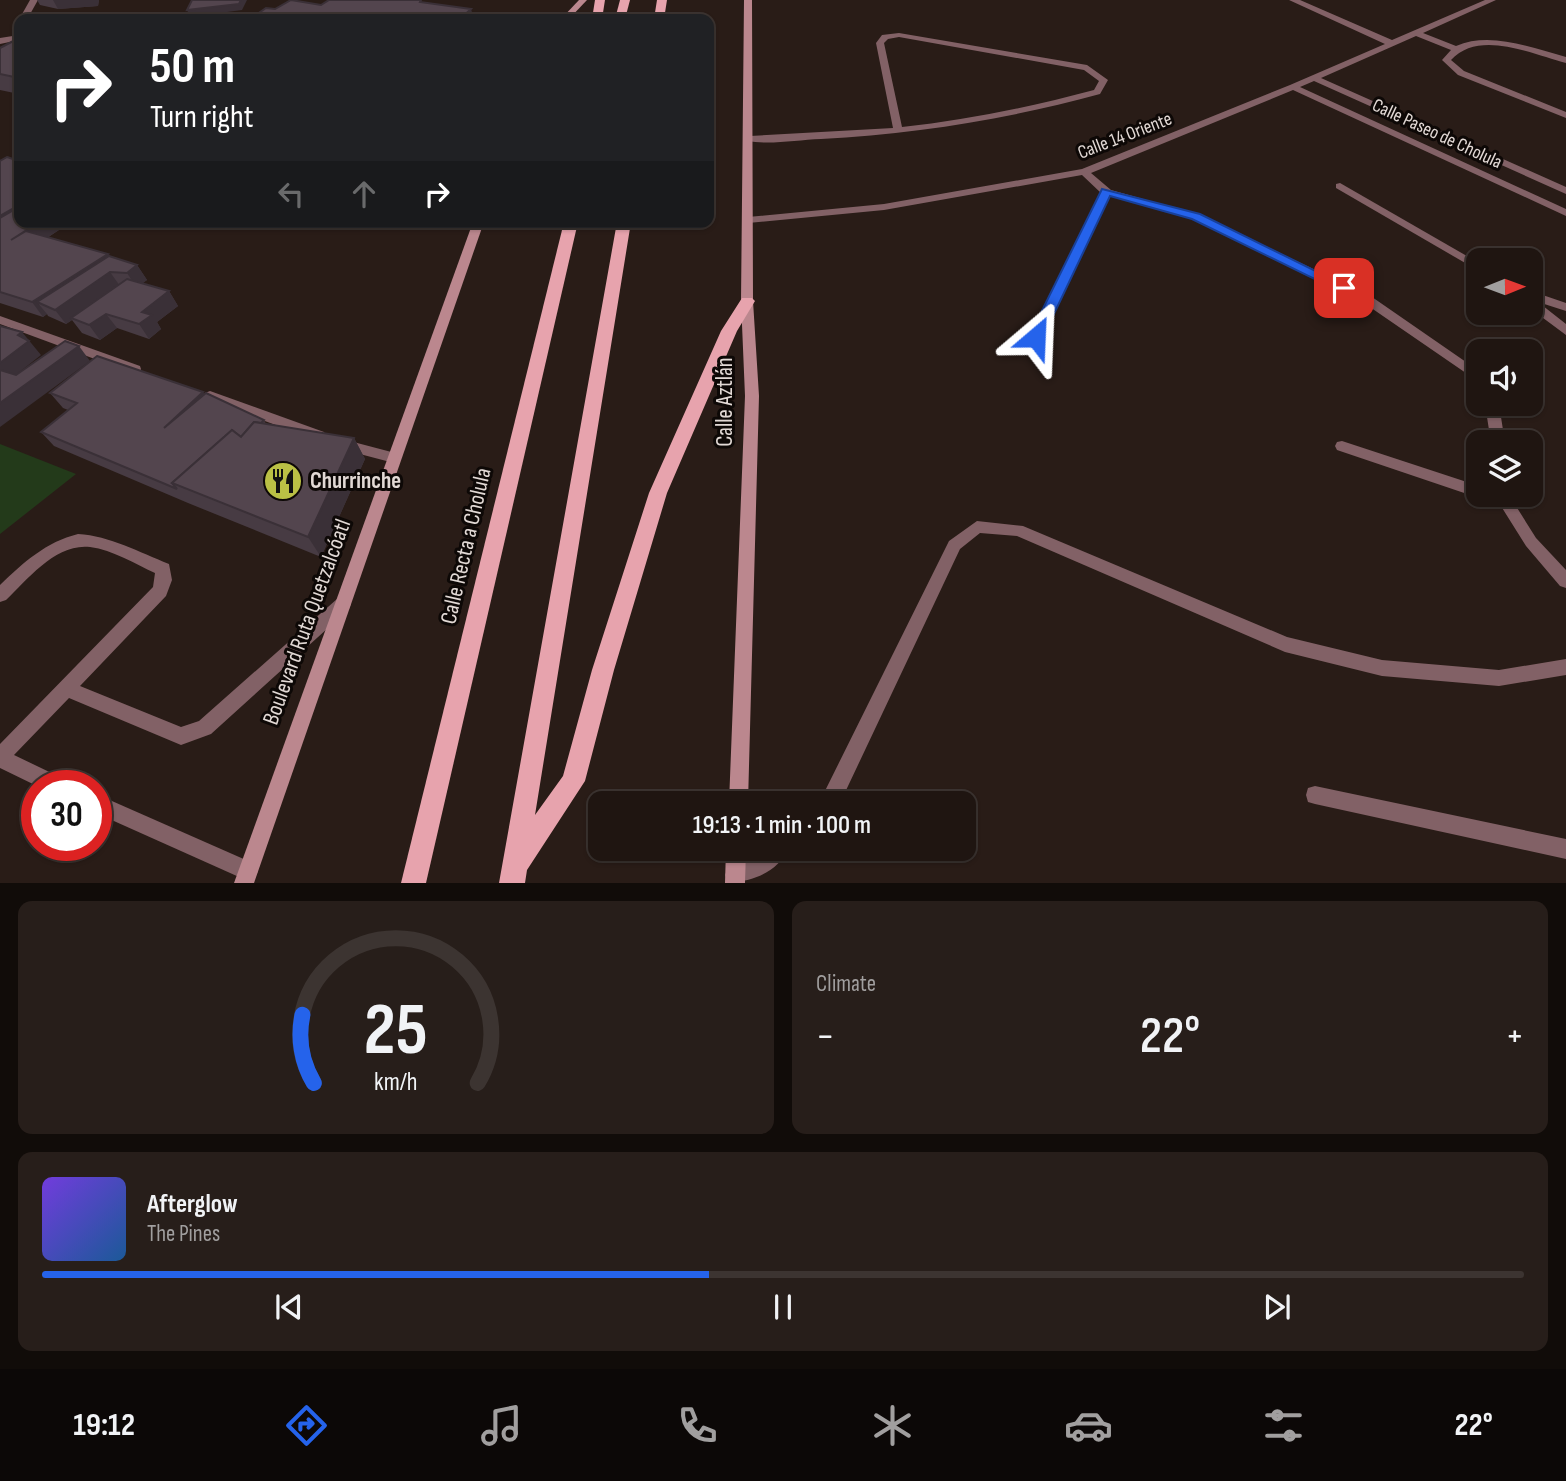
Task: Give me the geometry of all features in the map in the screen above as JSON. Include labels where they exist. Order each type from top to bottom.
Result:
[{"type":"main road","points":[[570,14],[583,0]]},
{"type":"main road","name":"Calle Aztlán","points":[[738,791],[752,396],[747,301],[750,139],[748,0]]},
{"type":"main road","name":"Boulevard Ruta Quetzalcóatl","points":[[246,877],[477,228]]},
{"type":"main road","name":"Calle Recta a Cholula","points":[[413,883],[570,228]]},
{"type":"main road","points":[[513,874],[623,228]]},
{"type":"main road","points":[[513,874],[573,781],[603,670],[658,493],[729,331],[747,301]]},
{"type":"main road","points":[[735,879],[736,861]]},
{"type":"street","points":[[1293,0],[1391,43]]},
{"type":"street","name":"Calle 14 Oriente","points":[[748,220],[884,207],[1084,172],[1293,87],[1492,0]]},
{"type":"street","points":[[1414,33],[1457,49]]},
{"type":"street","points":[[750,139],[898,130],[1047,107],[1097,92],[1104,80],[1087,68],[899,35],[885,37],[880,43],[898,130]]},
{"type":"street","points":[[1566,60],[1482,41],[1469,41],[1446,60],[1454,68],[1566,115]]},
{"type":"street","name":"Calle Paseo de Cholula","points":[[1314,78],[1566,191]]},
{"type":"street","name":"Calle Paseo de Cholula","points":[[1293,87],[1566,214]]},
{"type":"street","points":[[1084,172],[1107,191],[1196,217],[1368,300],[1466,369]]},
{"type":"street","points":[[1340,187],[1466,260]]},
{"type":"street","points":[[1036,337],[1107,191]]},
{"type":"street","points":[[1544,299],[1566,307]]},
{"type":"street","points":[[1544,313],[1566,331]]},
{"type":"street","points":[[0,320],[153,376]]},
{"type":"street","points":[[192,390],[333,441],[394,458]]},
{"type":"street","points":[[1342,446],[1466,488]]},
{"type":"street","points":[[1505,507],[1531,542],[1566,581]]},
{"type":"street","points":[[836,791],[954,545],[977,527],[1018,530],[1285,644],[1382,668],[1499,678],[1566,667]]},
{"type":"street","points":[[0,595],[43,556],[68,543],[90,540],[163,569],[164,580],[160,591],[0,757],[26,770]]},
{"type":"street","points":[[67,689],[181,736],[205,728],[343,604]]},
{"type":"street","points":[[1315,795],[1566,849]]},
{"type":"street","points":[[112,811],[246,877]]},
{"type":"street","points":[[735,879],[765,861]]},
{"type":"green space","points":[[0,444],[76,474],[0,534]]},
{"type":"building","points":[[192,0],[241,0],[239,4],[187,10]]},
{"type":"building","points":[[291,0],[321,5],[329,0],[421,0],[420,2],[471,9],[465,14],[257,14],[266,8],[275,9]]},
{"type":"building","points":[[14,41],[14,77],[0,74],[0,48]]},
{"type":"building","points":[[7,157],[14,159],[14,208],[0,216],[0,161]]},
{"type":"building","points":[[14,210],[14,228],[30,228],[11,240],[26,231],[108,254],[32,302],[0,292],[0,218]]},
{"type":"building","points":[[109,256],[137,265],[127,273],[110,272],[55,310],[37,302]]},
{"type":"building","points":[[127,279],[169,291],[142,312],[152,315],[139,324],[106,314],[89,325],[71,318]]},
{"type":"building","points":[[0,326],[22,332],[18,335],[29,341],[0,363]]},
{"type":"building","points":[[65,341],[79,346],[0,403],[0,370],[16,375]]},
{"type":"building","points":[[97,356],[203,392],[164,428],[206,393],[264,420],[261,423],[254,422],[241,437],[232,430],[172,483],[177,489],[41,432],[77,403],[50,393]]},
{"type":"building","name":"Churrinche","points":[[254,422],[354,438],[308,537],[172,483],[232,430],[241,437]]},
{"type":"place","name":"Churrinche","points":[[283,481]]},
{"type":"route","points":[[1036,337],[1107,191],[1196,217],[1344,288]]}]
